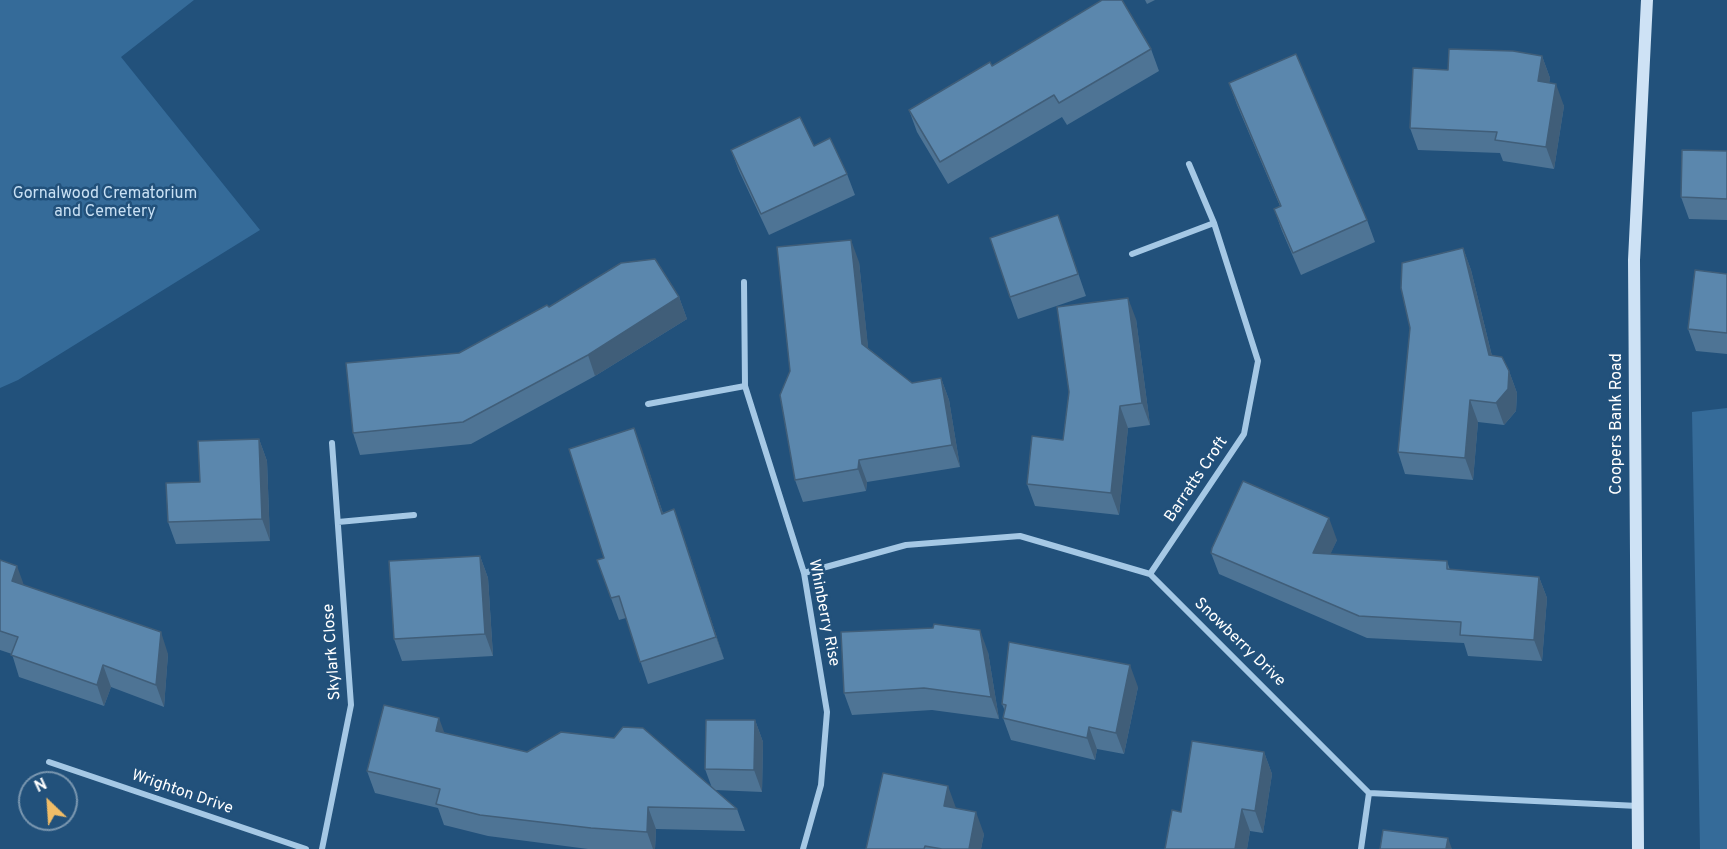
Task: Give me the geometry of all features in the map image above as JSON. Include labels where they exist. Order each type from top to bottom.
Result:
[{"type":"street","name":"Coopers Bank Road","points":[[1638,849],[1634,260],[1647,0]]},
{"type":"street","name":"Barratts Croft","points":[[1150,574],[1244,434],[1258,361],[1214,223],[1189,164]]},
{"type":"street","points":[[1132,254],[1214,223]]},
{"type":"street","name":"Whinberry Rise","points":[[744,282],[745,386],[804,573],[827,712],[821,785],[803,849]]},
{"type":"street","points":[[648,404],[745,386]]},
{"type":"street","name":"Skylark Close","points":[[322,849],[351,705],[333,443]]},
{"type":"street","points":[[338,522],[414,515]]},
{"type":"street","name":"Snowberry Drive","points":[[804,573],[906,546],[1020,536],[1150,574],[1369,793]]},
{"type":"street","name":"Wrighton Drive","points":[[50,762],[306,849]]},
{"type":"street","points":[[1361,849],[1369,793],[1638,806]]},
{"type":"green space","name":"Gornalwood Crematorium and Cemetery","points":[[0,0],[194,0],[121,57],[260,230],[18,380],[0,388]]},
{"type":"green space","points":[[1727,408],[1727,849],[1700,849],[1692,412]]},
{"type":"building","points":[[1102,0],[1122,0],[1151,49],[1059,103],[1054,95],[940,162],[909,110],[990,62],[992,66]]},
{"type":"building","points":[[1449,49],[1513,51],[1542,56],[1538,81],[1556,84],[1546,147],[1495,140],[1497,132],[1410,128],[1413,68],[1448,70]]},
{"type":"building","points":[[1296,54],[1367,220],[1293,253],[1274,209],[1281,206],[1229,83]]},
{"type":"building","points":[[800,117],[814,146],[830,138],[847,174],[761,214],[731,150]]},
{"type":"building","points":[[1682,150],[1727,151],[1727,199],[1681,197]]},
{"type":"building","points":[[1058,215],[1078,274],[1010,297],[990,238]]},
{"type":"building","points":[[851,240],[862,344],[912,383],[941,378],[952,445],[859,460],[858,469],[795,480],[780,395],[790,371],[777,247]]},
{"type":"building","points":[[1463,248],[1489,355],[1502,357],[1509,371],[1508,389],[1496,403],[1470,400],[1465,458],[1398,452],[1410,328],[1401,288],[1402,263]]},
{"type":"building","points":[[655,259],[679,297],[588,355],[463,422],[353,433],[346,363],[459,353],[547,305],[549,307],[621,263]]},
{"type":"building","points":[[1695,270],[1727,274],[1727,333],[1688,329]]},
{"type":"building","points":[[1128,298],[1142,403],[1120,406],[1111,493],[1027,484],[1032,436],[1063,440],[1069,392],[1057,307]]},
{"type":"building","points":[[634,428],[662,514],[674,509],[716,637],[640,662],[619,596],[611,598],[597,560],[604,558],[569,449]]},
{"type":"building","points":[[259,439],[262,519],[168,522],[166,483],[200,482],[198,441]]},
{"type":"building","points":[[1243,481],[1329,518],[1313,553],[1447,561],[1447,569],[1539,577],[1534,640],[1460,635],[1461,622],[1359,616],[1211,553]]},
{"type":"building","points":[[480,556],[485,634],[394,639],[389,561]]},
{"type":"building","points":[[0,560],[17,566],[12,581],[161,632],[156,685],[103,665],[97,685],[11,655],[18,637],[0,631]]},
{"type":"building","points":[[934,624],[980,630],[991,697],[924,688],[844,693],[841,632],[933,628]]},
{"type":"building","points":[[1009,642],[1130,665],[1116,733],[1089,727],[1087,738],[1003,718],[1006,705],[1002,704]]},
{"type":"building","points":[[384,705],[439,718],[436,731],[527,752],[561,732],[614,738],[623,727],[643,728],[737,809],[648,807],[647,832],[480,815],[436,804],[440,789],[367,771]]},
{"type":"building","points":[[706,720],[755,720],[754,770],[705,769]]},
{"type":"building","points":[[1192,741],[1264,752],[1255,811],[1242,809],[1235,849],[1165,849],[1172,810],[1181,812]]},
{"type":"building","points":[[883,773],[948,786],[944,806],[976,812],[969,849],[942,849],[925,846],[924,849],[866,849]]},
{"type":"building","points":[[1383,830],[1448,838],[1446,849],[1380,849]]}]
